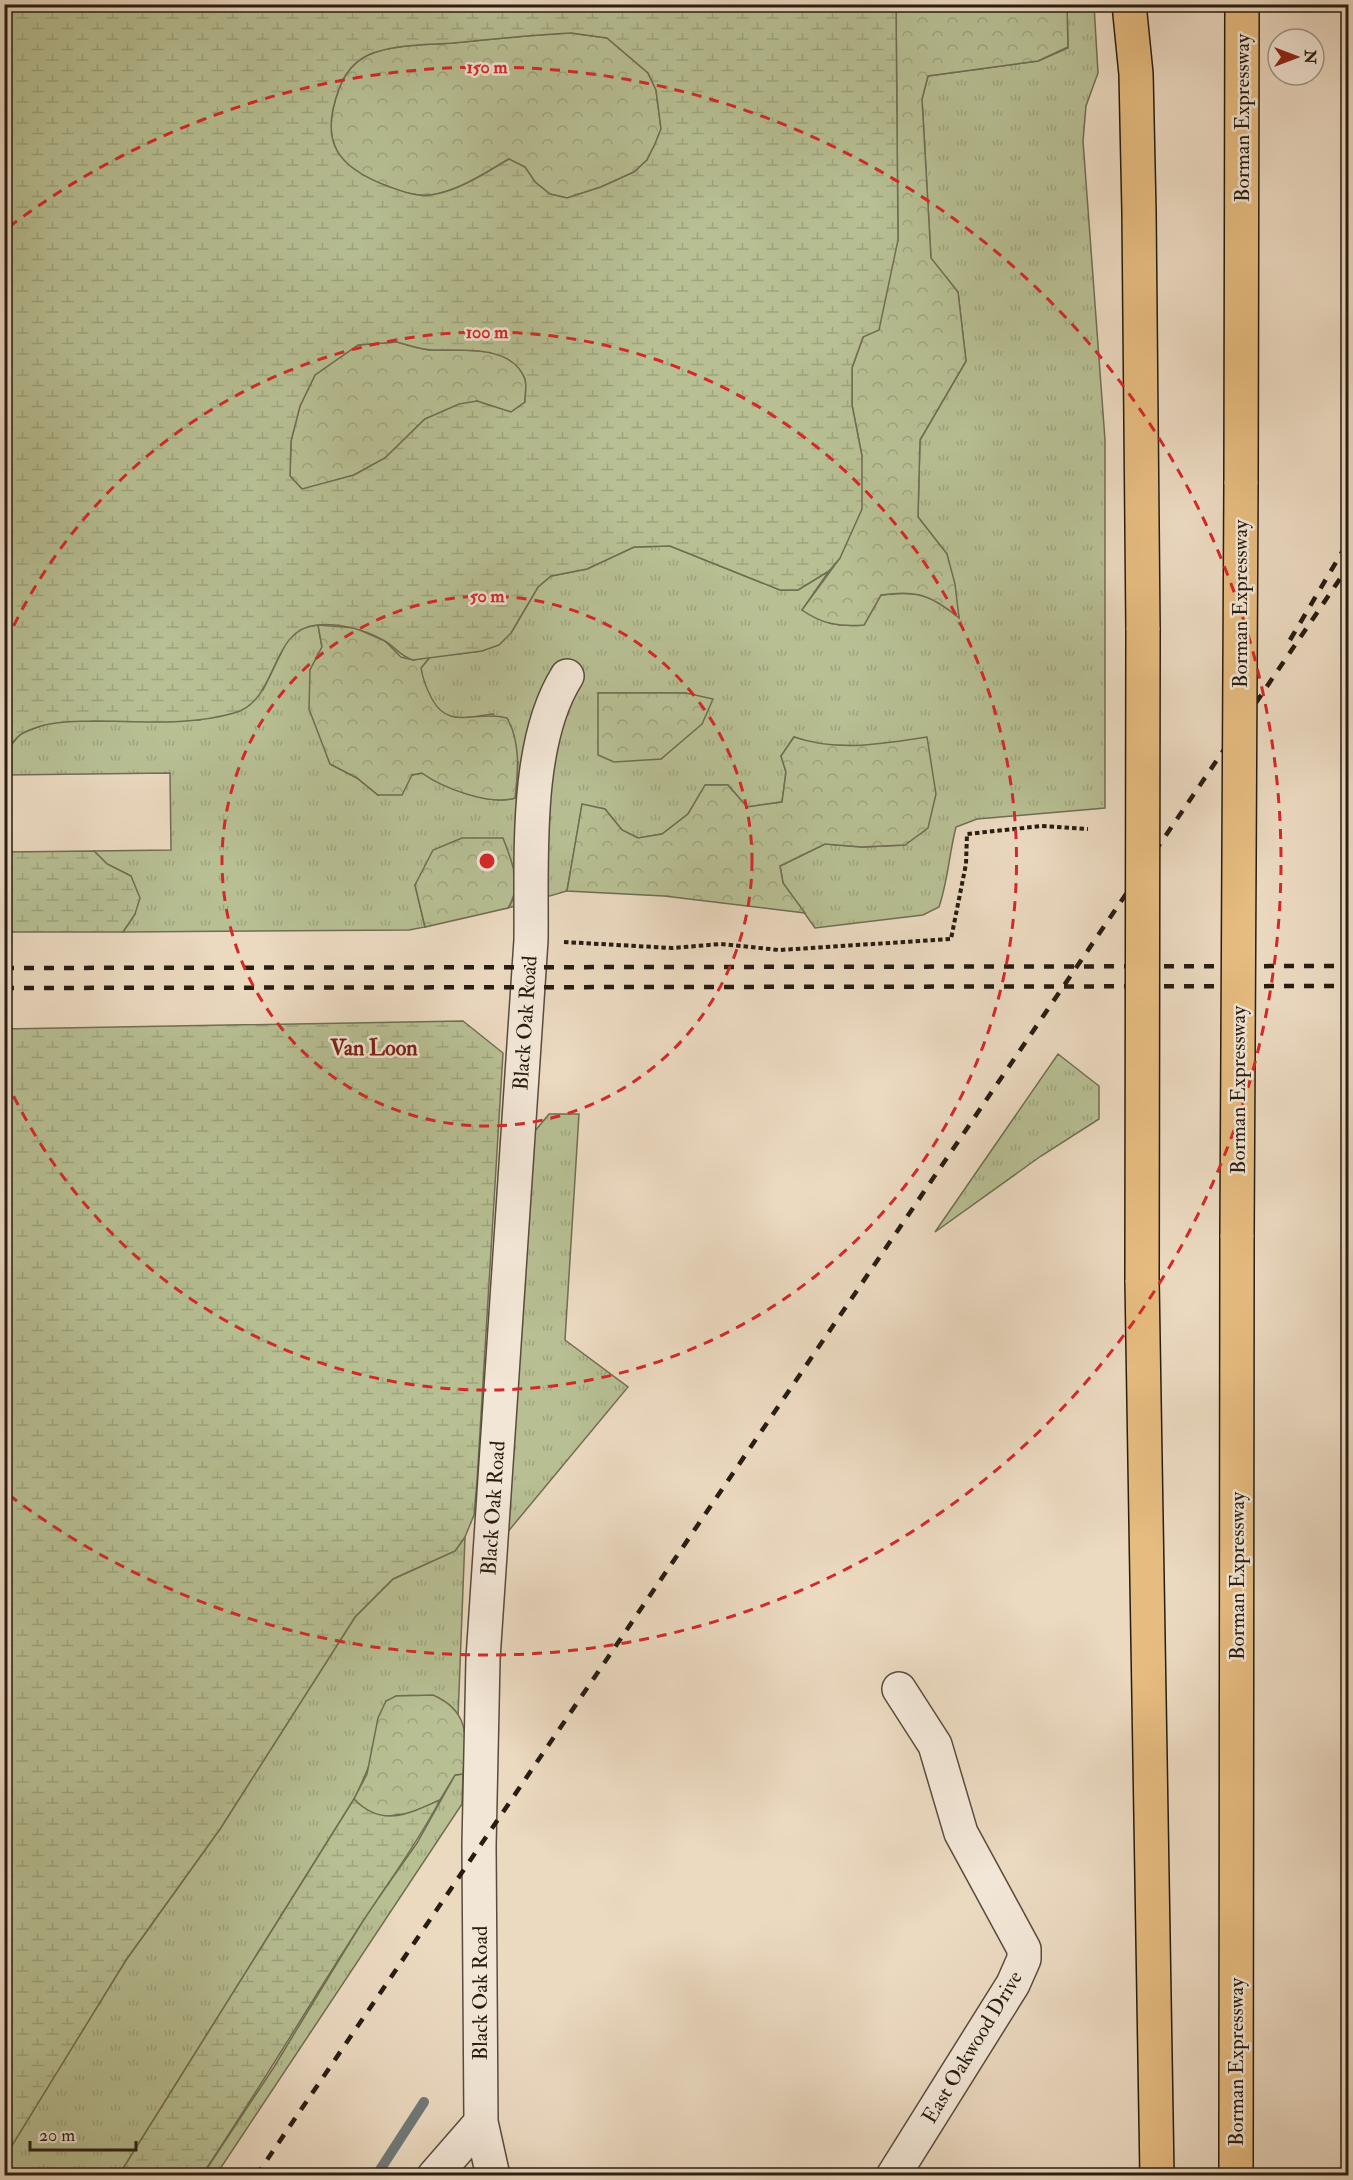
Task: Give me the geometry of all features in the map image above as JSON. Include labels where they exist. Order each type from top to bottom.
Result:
[{"type":"highway","points":[[1129,4],[1136,74]]},
{"type":"highway","points":[[1137,4],[1143,630],[1142,1280],[1157,2175]]},
{"type":"highway","name":"Borman Expressway","points":[[1236,2175],[1242,4]]},
{"type":"street","name":"Black Oak Road","points":[[493,2175],[481,2122],[479,1846],[483,1659],[531,940],[532,823],[539,762],[548,716],[554,697],[567,676]]},
{"type":"street","name":"East Oakwood Drive","points":[[893,2175],[1013,1984],[1024,1959],[1020,1938],[961,1833],[935,1745],[899,1689]]},
{"type":"street","points":[[434,2175],[481,2122]]},
{"type":"path","points":[[531,940],[672,948],[721,944],[780,950],[951,939],[966,864],[967,834],[1042,826],[1088,829]]},
{"type":"green space","points":[[5,4],[896,5],[898,240],[879,330],[863,337],[852,368],[852,405],[862,456],[862,509],[840,558],[829,571],[798,590],[780,590],[670,546],[634,547],[587,569],[551,576],[538,587],[511,633],[499,645],[482,651],[413,660],[404,656],[387,642],[368,633],[343,626],[317,625],[301,629],[290,639],[259,695],[249,706],[234,713],[200,720],[93,721],[49,724],[20,735],[5,753]],"holes":[[[571,33],[607,38],[648,73],[656,90],[661,129],[647,160],[634,172],[601,187],[567,198],[550,194],[535,182],[525,167],[509,159],[452,190],[420,195],[398,190],[370,179],[345,161],[337,150],[332,138],[331,124],[339,89],[350,69],[368,55],[378,51],[410,46]],[[397,342],[428,350],[485,352],[509,360],[525,379],[525,402],[511,412],[477,401],[459,404],[425,419],[385,458],[354,475],[302,489],[290,476],[291,441],[300,406],[315,375],[358,345]]]},
{"type":"green space","points":[[896,5],[1067,5],[1068,47],[1038,61],[928,76],[922,99],[931,258],[958,292],[966,361],[920,440],[918,517],[947,554],[955,584],[959,618],[932,599],[904,593],[881,595],[864,625],[839,625],[817,619],[802,610],[840,558],[862,456],[852,405],[852,368],[898,240]]},
{"type":"green space","points":[[1067,5],[1094,5],[1098,73],[1086,106],[1083,141],[1105,440],[1105,808],[977,819],[956,827],[939,907],[923,915],[815,928],[783,883],[780,866],[825,844],[862,847],[905,845],[870,746],[816,745],[794,737],[781,756],[786,772],[782,802],[747,807],[728,785],[706,785],[688,814],[662,834],[638,838],[622,830],[605,809],[582,805],[567,891],[508,908],[517,893],[415,885],[425,927],[409,930],[123,932],[135,914],[131,876],[107,864],[94,851],[171,850],[170,773],[5,775],[5,753],[20,734],[53,721],[200,720],[263,690],[287,641],[301,628],[318,625],[322,647],[310,670],[330,764],[357,778],[378,795],[412,775],[422,773],[454,790],[480,798],[505,800],[515,798],[518,762],[493,714],[461,718],[444,715],[430,698],[421,668],[430,657],[482,651],[511,633],[538,587],[551,576],[587,569],[634,547],[670,546],[780,590],[798,590],[829,571],[802,610],[831,624],[864,625],[881,595],[905,593],[931,599],[959,617],[947,554],[918,517],[920,440],[966,361],[958,292],[931,259],[922,99],[928,76],[1038,61],[1068,48]],"holes":[[[598,693],[686,693],[680,741],[661,759]]]},
{"type":"green space","points":[[571,33],[607,38],[648,73],[656,90],[661,129],[647,160],[634,172],[601,187],[567,198],[550,194],[535,182],[525,167],[509,159],[452,190],[420,195],[398,190],[370,179],[345,161],[337,150],[332,138],[331,124],[339,89],[350,69],[368,55],[378,51],[410,46]]},
{"type":"green space","points":[[397,342],[428,350],[485,352],[509,360],[525,379],[525,402],[511,412],[477,401],[425,419],[385,458],[354,475],[303,490],[290,476],[291,441],[300,406],[315,375],[358,345]]},
{"type":"green space","points":[[318,625],[355,628],[385,641],[401,657],[413,660],[430,657],[421,668],[426,688],[439,709],[447,715],[465,718],[496,716],[507,718],[515,737],[516,747],[515,798],[493,800],[480,798],[454,790],[422,773],[412,775],[402,795],[378,795],[357,778],[330,764],[309,709],[310,670],[322,647]]},
{"type":"green space","points":[[598,693],[686,693],[713,699],[702,724],[661,759],[614,762],[598,755]]},
{"type":"green space","points":[[794,737],[810,742],[860,745],[927,737],[936,794],[928,828],[905,845],[862,847],[825,844],[780,866],[783,883],[805,913],[664,896],[567,891],[582,804],[605,809],[622,830],[638,838],[662,834],[688,814],[705,785],[728,785],[747,807],[782,802],[786,772],[781,756]]},
{"type":"green space","points":[[462,838],[503,838],[514,873],[515,890],[512,899],[508,908],[425,927],[415,885],[433,850]]},
{"type":"green space","points":[[94,851],[107,864],[131,876],[140,898],[135,914],[123,932],[5,932],[5,852]]},
{"type":"green space","points":[[463,1021],[503,1053],[474,1515],[465,1537],[455,1551],[393,1579],[355,1617],[220,1829],[126,1960],[5,2157],[5,1029]]},
{"type":"green space","points":[[1058,1054],[1099,1086],[1099,1119],[1041,1156],[935,1232]]},
{"type":"green space","points":[[549,1114],[579,1114],[565,1340],[628,1387],[501,1540],[527,1151],[535,1131]]},
{"type":"green space","points":[[465,1537],[458,1717],[446,1703],[431,1697],[396,1696],[354,1799],[119,2175],[5,2175],[4,2157],[126,1960],[220,1829],[355,1617],[393,1579],[455,1551]]},
{"type":"green space","points":[[433,1695],[455,1710],[464,1728],[463,1774],[455,1775],[440,1800],[411,1813],[382,1817],[365,1811],[354,1799],[367,1774],[378,1718],[386,1701],[396,1696]]},
{"type":"green space","points":[[463,1774],[462,1804],[216,2175],[202,2176],[274,2067],[367,1914],[417,1843],[455,1775]]},
{"type":"green space","points":[[354,1799],[364,1808],[385,1816],[396,1816],[417,1810],[440,1800],[202,2175],[119,2175]]},
{"type":"waterway","points":[[376,2176],[424,2102]]},
{"type":"railway","points":[[1290,640],[1348,542]]},
{"type":"railway","points":[[256,2176],[1348,567]]},
{"type":"railway","points":[[4,968],[1348,966]]},
{"type":"railway","points":[[4,988],[1348,986]]},
{"type":"district","name":"Van Loon","points":[[374,1047]]}]
